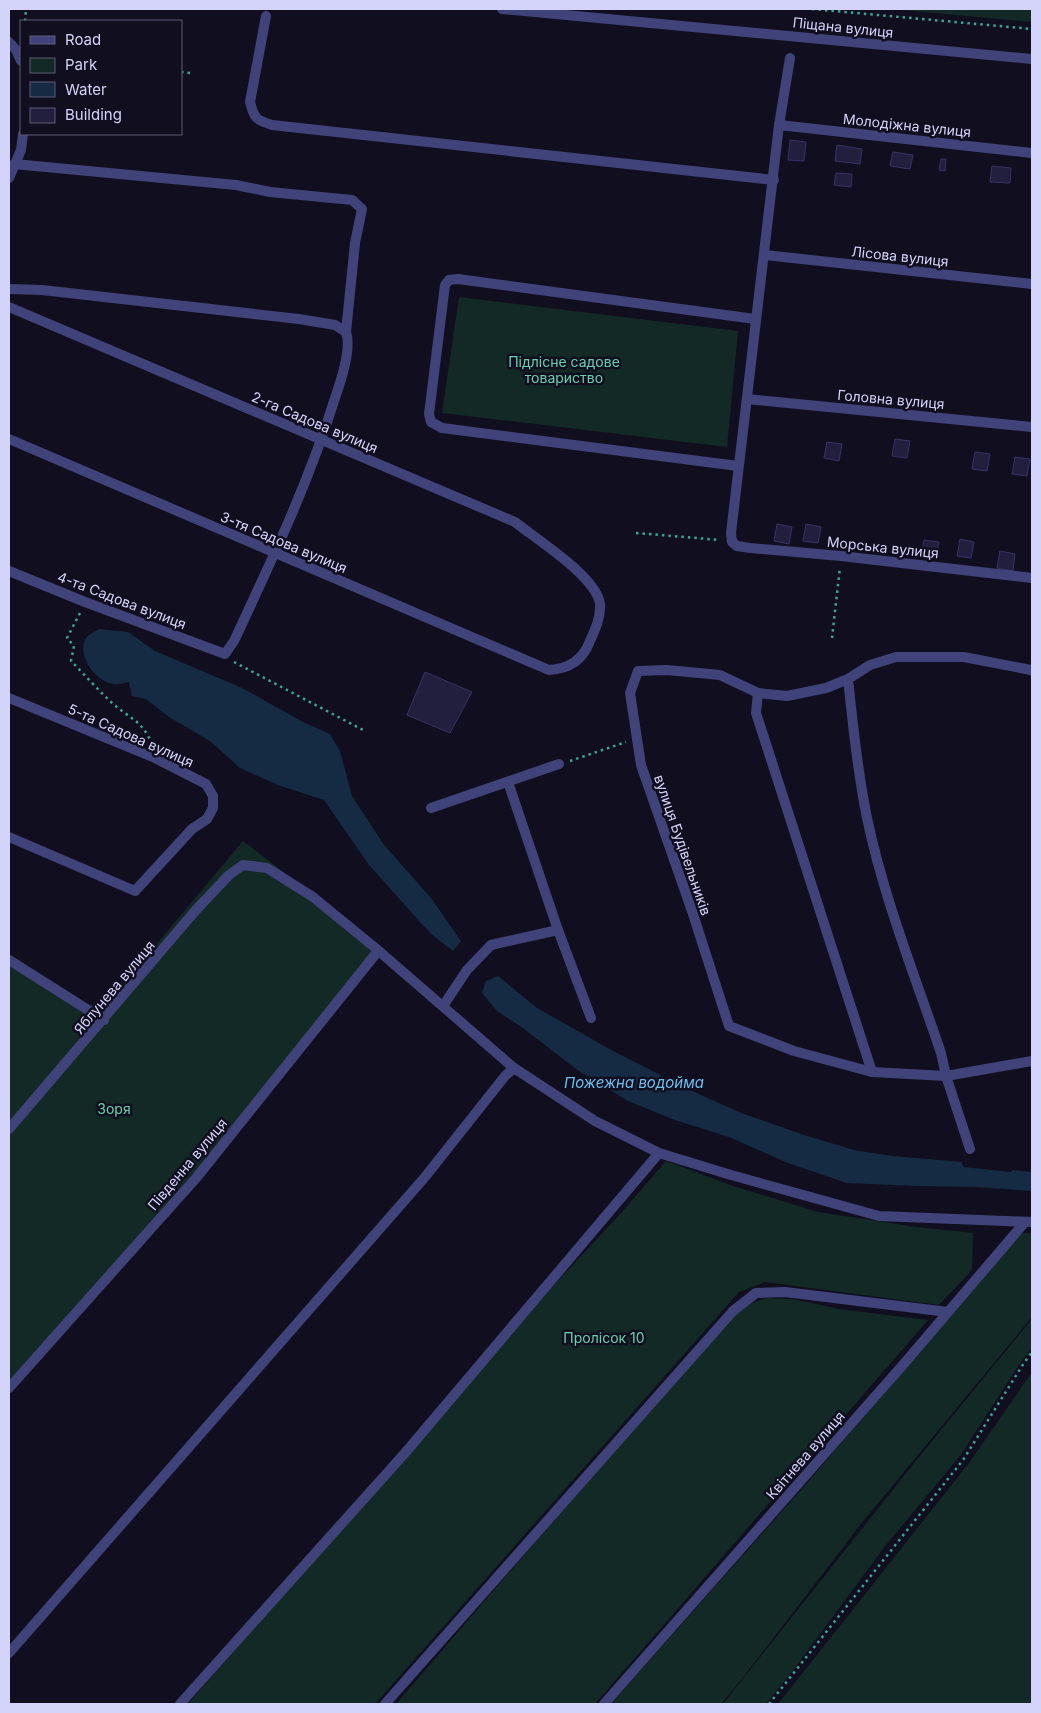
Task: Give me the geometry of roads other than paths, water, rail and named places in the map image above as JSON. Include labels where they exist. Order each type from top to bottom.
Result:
[{"type":"street","name":"Піщана вулиця","points":[[502,9],[1032,59]]},
{"type":"street","points":[[266,16],[250,102],[254,115],[260,122],[272,125],[774,180]]},
{"type":"street","points":[[9,42],[20,59]]},
{"type":"street","points":[[755,319],[458,279],[449,280],[445,284],[429,414],[431,422],[442,428],[738,466],[774,180],[779,124],[790,58]]},
{"type":"street","name":"Молодіжна вулиця","points":[[779,124],[1032,153]]},
{"type":"street","points":[[9,177],[21,150],[24,135]]},
{"type":"street","points":[[14,164],[236,186],[270,192],[352,200],[362,209],[355,243],[346,332],[348,338],[343,375],[322,440],[276,553]]},
{"type":"street","name":"Лісова вулиця","points":[[765,255],[1032,284]]},
{"type":"street","points":[[9,288],[42,290],[298,319],[334,325],[346,332]]},
{"type":"street","name":"2-га Садова вулиця","points":[[9,307],[515,522],[577,570],[594,590],[600,602],[599,618],[589,644],[576,662],[561,670],[549,670]]},
{"type":"street","name":"Головна вулиця","points":[[747,399],[1032,427]]},
{"type":"street","name":"3-тя Садова вулиця","points":[[9,439],[549,670]]},
{"type":"street","name":"Морська вулиця","points":[[738,466],[731,533],[732,542],[738,546],[1032,578]]},
{"type":"street","name":"4-та Садова вулиця","points":[[9,571],[85,602],[225,654],[234,641],[276,553]]},
{"type":"street","points":[[1032,671],[964,656],[896,657],[870,665],[848,679],[826,688],[787,696],[758,694],[756,713],[872,1072],[946,1076],[1032,1061]]},
{"type":"street","name":"вулиця Будівельників","points":[[758,694],[720,675],[667,670],[638,671],[630,693],[641,765],[692,911],[729,1026],[794,1051],[872,1072]]},
{"type":"street","points":[[848,679],[867,818],[886,891],[941,1053],[946,1076],[970,1149]]},
{"type":"street","name":"5-та Садова вулиця","points":[[9,698],[155,758],[206,784],[213,796],[213,808],[206,819],[192,829],[135,891],[9,837]]},
{"type":"street","points":[[431,808],[559,764]]},
{"type":"street","points":[[508,782],[558,930],[591,1018]]},
{"type":"street","name":"Яблунева вулиця","points":[[9,1129],[196,910],[229,875],[243,865],[266,868],[274,873],[313,898],[378,951]]},
{"type":"street","points":[[443,1006],[467,970],[491,944],[558,930]]},
{"type":"street","points":[[378,951],[514,1068],[595,1121],[659,1153],[879,1216],[1029,1222]]},
{"type":"street","name":"Південна вулиця","points":[[9,1388],[197,1177],[378,951]]},
{"type":"street","points":[[9,960],[104,1020]]},
{"type":"street","points":[[9,1653],[425,1177],[505,1076],[514,1068]]},
{"type":"street","points":[[180,1704],[405,1453],[659,1153]]},
{"type":"street","name":"Квітнева вулиця","points":[[604,1704],[1029,1222]]},
{"type":"street","points":[[385,1704],[734,1311],[756,1293],[785,1292],[948,1312]]},
{"type":"water","points":[[99,629],[128,632],[155,651],[242,688],[303,722],[330,734],[340,751],[352,796],[384,845],[431,898],[461,941],[453,951],[430,933],[369,865],[324,800],[278,785],[240,768],[210,741],[169,717],[146,699],[132,696],[129,682],[113,684],[106,682],[94,673],[83,652],[86,638]]},
{"type":"water","name":"Пожежна водойма","points":[[498,976],[537,1008],[613,1051],[690,1090],[741,1113],[854,1150],[892,1156],[962,1162],[963,1167],[1011,1172],[1012,1170],[1032,1172],[1032,1191],[977,1187],[847,1183],[788,1163],[729,1137],[672,1119],[628,1101],[576,1069],[523,1028],[497,1011],[482,993],[486,981]]},
{"type":"park label","name":"Підлісне садове товариство","points":[[564,370]]},
{"type":"park label","name":"Зоря","points":[[114,1108]]},
{"type":"park label","name":"Пролісок 10","points":[[604,1337]]}]
